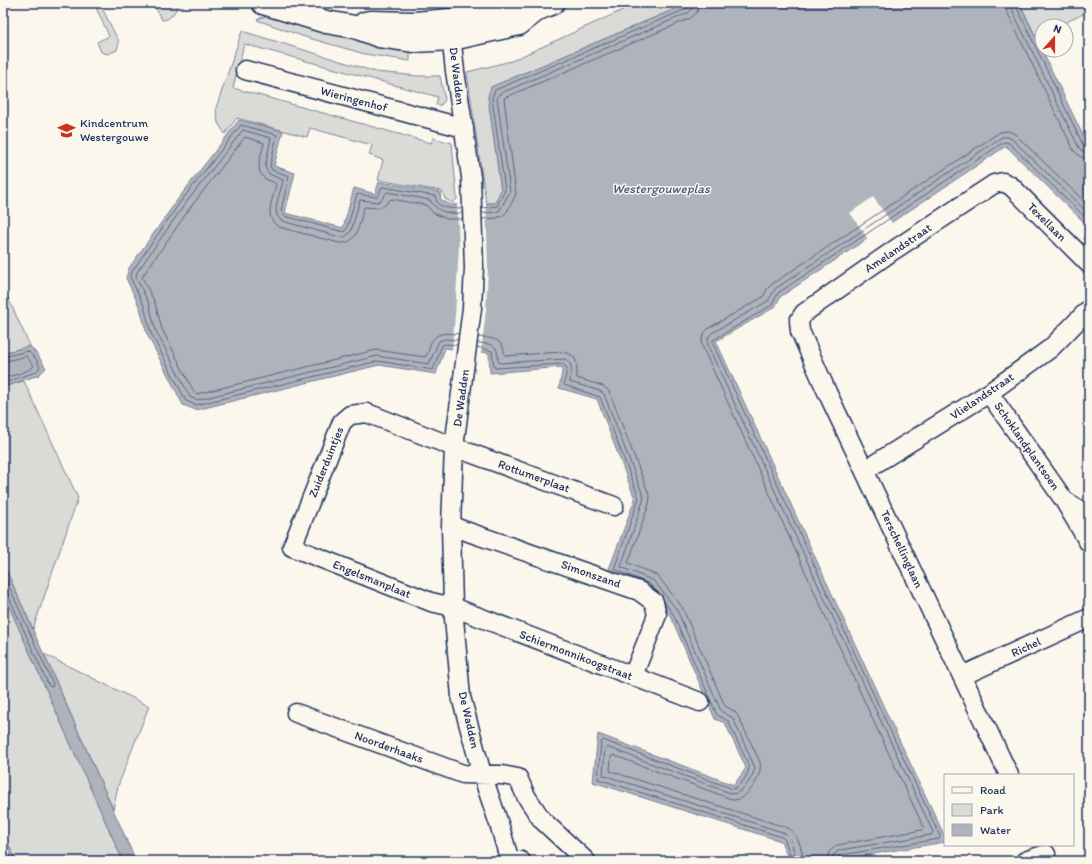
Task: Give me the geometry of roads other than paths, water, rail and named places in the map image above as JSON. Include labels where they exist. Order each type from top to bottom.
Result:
[{"type":"street","points":[[263,3],[326,22],[355,27],[370,22],[415,23],[451,30],[478,17],[545,6]]},
{"type":"street","name":"De Wadden","points":[[451,30],[471,177],[473,292],[467,354],[454,447],[451,526],[453,607],[462,697],[482,774],[512,860]]},
{"type":"street","name":"Wieringenhof","points":[[245,70],[464,128]]},
{"type":"street","name":"Texellaan","points":[[1003,182],[1011,186],[1089,264]]},
{"type":"street","name":"Amelandstraat","points":[[799,322],[804,313],[894,250],[994,184],[1003,182]]},
{"type":"street","name":"Vlielandstraat","points":[[865,470],[989,393],[1051,348],[1089,309]]},
{"type":"street","name":"Terschellinglaan","points":[[799,322],[800,331],[827,392],[1009,774]]},
{"type":"street","name":"Schoklandplantsoen","points":[[989,393],[1064,500],[1089,543]]},
{"type":"street","name":"Zuiderduintjes","points":[[292,547],[342,422],[350,415],[367,413],[454,447]]},
{"type":"street","name":"Rottumerplaat","points":[[454,447],[614,506]]},
{"type":"street","name":"Schoklandplantsoen","points":[[1064,500],[1089,516]]},
{"type":"street","name":"Simonszand","points":[[451,526],[639,591],[654,602],[657,615],[633,676]]},
{"type":"street","name":"Engelsmanplaat","points":[[292,547],[431,602],[453,607]]},
{"type":"street","name":"Schiermonnikoogstraat","points":[[453,607],[700,702]]},
{"type":"street","name":"Richel","points":[[962,676],[1089,618]]},
{"type":"street","name":"Noorderhaaks","points":[[296,713],[463,774],[482,774]]},
{"type":"street","points":[[482,774],[502,775],[518,778],[526,796],[542,820],[586,861]]},
{"type":"street","points":[[1025,861],[1046,853]]},
{"type":"water","name":"Westergouweplas","points":[[689,3],[1019,3],[1034,34],[1034,58],[1046,58],[1089,148],[1089,227],[1006,146],[780,297],[775,307],[716,341],[944,835],[944,842],[831,861],[789,861],[781,841],[593,782],[598,734],[734,785],[746,768],[725,723],[715,719],[670,615],[649,588],[608,572],[635,499],[597,399],[559,388],[563,367],[490,373],[489,353],[445,348],[436,374],[379,365],[196,410],[183,405],[147,334],[140,308],[126,278],[129,268],[178,199],[239,120],[283,131],[274,166],[295,173],[285,213],[343,228],[354,188],[375,194],[379,182],[440,192],[441,200],[451,205],[495,203],[501,190],[488,97],[491,87]]},
{"type":"water","points":[[30,346],[46,368],[39,375],[3,387],[3,353]]},
{"type":"water","points":[[3,563],[136,861],[123,861],[3,593]]},
{"type":"water","points":[[3,832],[16,861],[3,861]]},
{"type":"place","name":"Kindcentrum Westergouwe","points":[[67,130]]}]
